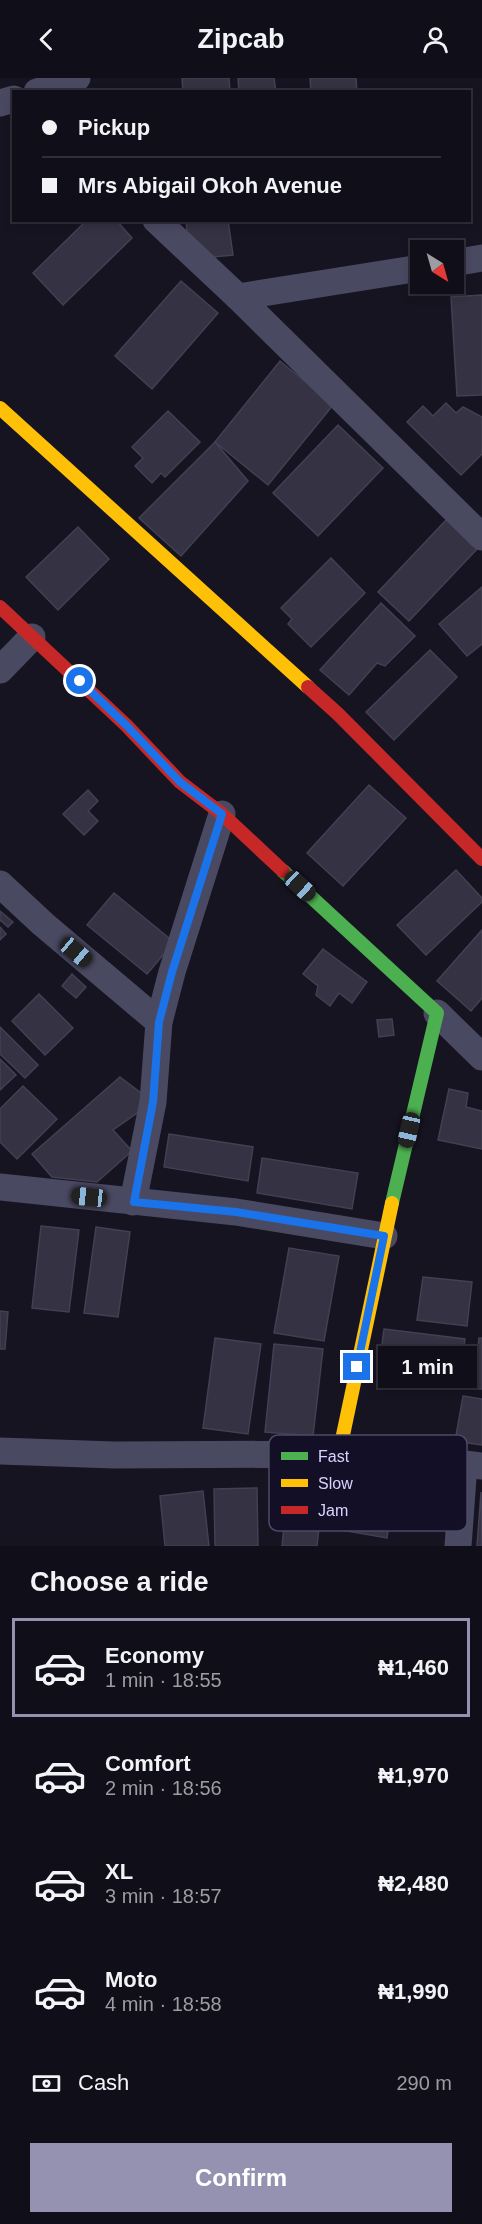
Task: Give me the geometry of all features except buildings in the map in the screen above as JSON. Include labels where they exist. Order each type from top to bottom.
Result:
[{"type":"street","points":[[43,90],[77,78]]},
{"type":"street","points":[[158,222],[238,297],[482,537]]},
{"type":"street","points":[[464,261],[482,258]]},
{"type":"street","points":[[238,297],[410,270]]},
{"type":"street","points":[[0,408],[338,714],[482,859]]},
{"type":"street","points":[[0,608],[127,726],[180,782],[222,814],[482,1057]]},
{"type":"street","points":[[0,670],[32,637]]},
{"type":"street","points":[[134,1202],[153,1102],[159,1022],[172,972],[222,814]]},
{"type":"street","points":[[0,884],[43,924],[159,1022]]},
{"type":"street","points":[[343,1435],[384,1236],[437,1013]]},
{"type":"street","points":[[0,1187],[236,1212],[384,1236]]},
{"type":"street","points":[[0,1451],[114,1455],[269,1454]]},
{"type":"street","points":[[467,1497],[473,1465]]},
{"type":"street","points":[[458,1546],[461,1531]]},
{"type":"traffic: fast","points":[[283,871],[437,1013],[392,1203]]},
{"type":"traffic: slow","points":[[0,408],[308,687]]},
{"type":"traffic: slow","points":[[343,1435],[392,1203]]},
{"type":"traffic: jam","points":[[0,607],[127,726],[180,782],[222,814],[283,871]]},
{"type":"traffic: jam","points":[[308,687],[338,714],[482,859]]},
{"type":"route","points":[[80,681],[180,782],[222,814],[172,972],[159,1022],[153,1102],[134,1202],[236,1212],[384,1236],[357,1367]]}]
